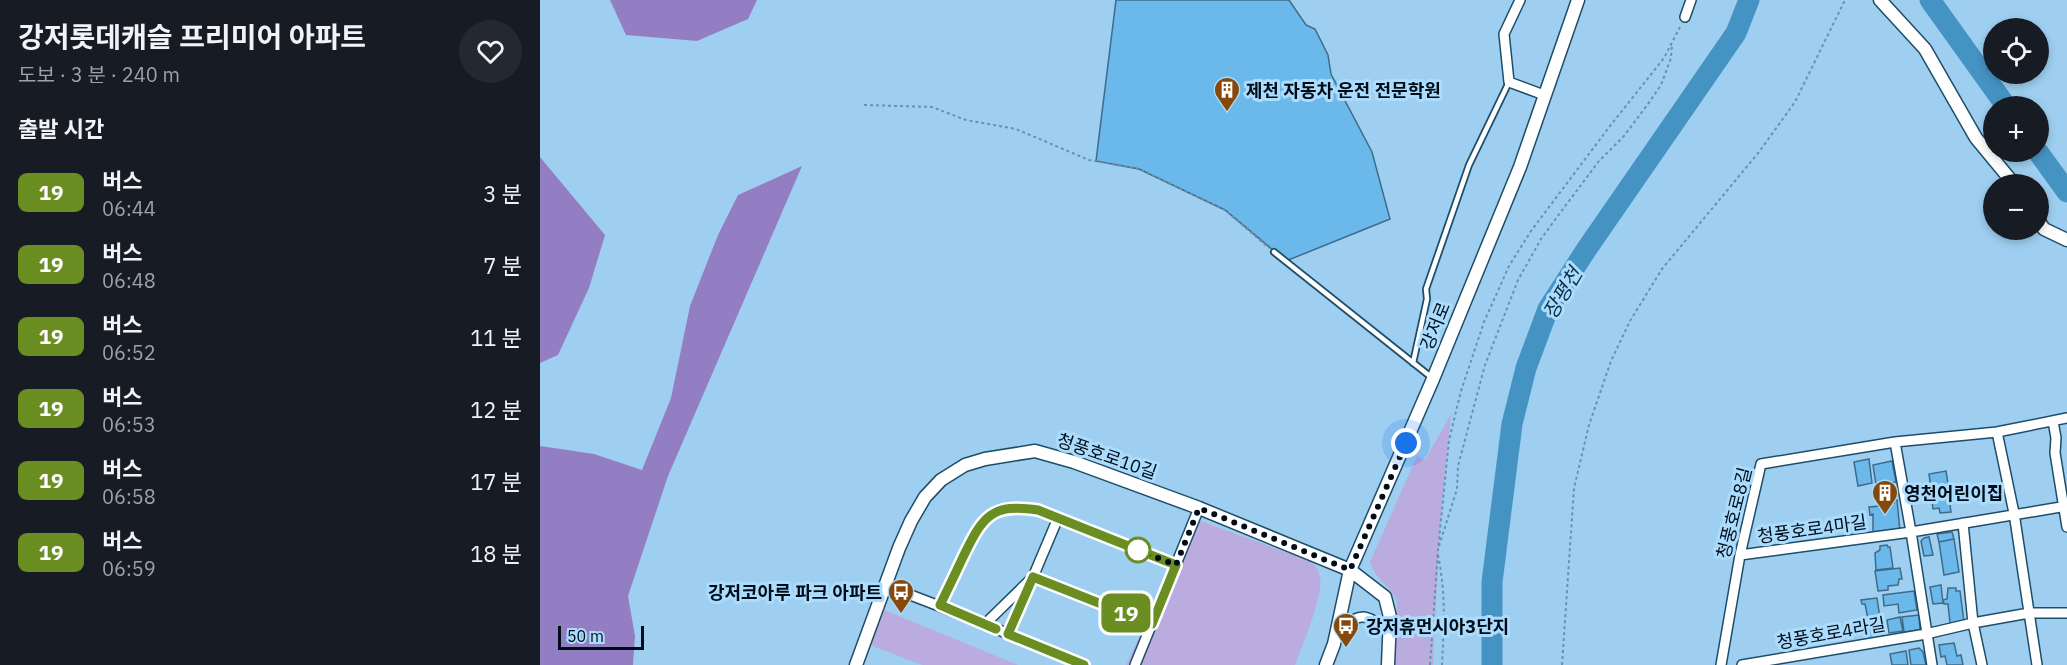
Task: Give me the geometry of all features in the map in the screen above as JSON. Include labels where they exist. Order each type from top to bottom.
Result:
[{"type":"street","points":[[1520,0],[1504,34],[1509,82],[1544,95]]},
{"type":"street","name":"강저로","points":[[1326,665],[1335,644],[1350,570],[1433,379],[1520,167],[1578,0]]},
{"type":"street","points":[[1685,17],[1691,0]]},
{"type":"street","points":[[1880,0],[1925,49],[1976,138],[2006,174]]},
{"type":"street","points":[[2049,230],[2067,240]]},
{"type":"street","name":"청풍호로8길","points":[[1721,665],[1740,555],[1761,464],[1894,442],[1997,432],[2067,418]]},
{"type":"street","points":[[2053,421],[2056,438],[2055,453],[2067,527]]},
{"type":"street","points":[[1997,432],[2014,513],[2037,665]]},
{"type":"street","points":[[1894,442],[1932,665]]},
{"type":"street","name":"청풍호로10길","points":[[856,665],[911,521],[926,497],[941,480],[965,465],[985,459],[1035,451],[1074,462],[1199,508],[1350,570],[1385,597],[1389,606],[1388,665]]},
{"type":"street","name":"청풍호로4마길","points":[[1740,555],[1911,532],[2065,506]]},
{"type":"street","points":[[940,605],[976,530],[986,519],[1006,508],[1020,507],[1038,510],[1176,565]]},
{"type":"street","points":[[1135,665],[1199,508]]},
{"type":"street","points":[[1008,634],[1058,518]]},
{"type":"street","points":[[1963,523],[1973,623],[1982,665]]},
{"type":"street","points":[[1033,577],[1152,624]]},
{"type":"street","points":[[984,625],[1033,577]]},
{"type":"street","points":[[886,586],[940,605],[1084,665]]},
{"type":"street","name":"청풍호로4라길","points":[[1742,665],[1926,634],[1973,623],[2030,614],[2067,612]]},
{"type":"street","points":[[1335,644],[1345,626],[1360,616],[1375,621],[1390,635]]},
{"type":"lane","points":[[1413,363],[1427,299],[1426,289],[1469,165],[1509,82]]},
{"type":"lane","points":[[1274,252],[1433,379]]},
{"type":"path","points":[[1562,665],[1574,488],[1589,425],[1611,362],[1630,321],[1662,269],[1759,152],[1796,102],[1845,0]]},
{"type":"path","points":[[1430,665],[1449,440],[1461,391],[1484,322],[1505,276],[1531,231],[1664,58],[1685,17]]},
{"type":"path","points":[[1442,665],[1445,608],[1444,583],[1438,550],[1457,489],[1458,466],[1485,365],[1518,280],[1541,239],[1599,161],[1624,136],[1661,85],[1671,58],[1671,44]]},
{"type":"path","points":[[864,105],[932,107],[966,120],[1016,129],[1089,160],[1139,169],[1225,210],[1274,252]]},
{"type":"shaded area","points":[[610,0],[757,0],[748,19],[697,41],[626,35]]},
{"type":"shaded area","points":[[540,157],[605,235],[589,288],[558,355],[540,363]]},
{"type":"shaded area","points":[[802,166],[668,476],[628,596],[635,636],[633,665],[540,665],[540,446],[594,454],[642,470],[671,398],[690,306],[718,235],[738,195]]},
{"type":"shaded area","points":[[1451,414],[1440,526],[1433,665],[1393,665],[1397,602],[1391,591],[1375,573],[1370,562],[1417,456],[1425,460]]},
{"type":"shaded area","points":[[1195,519],[1310,561],[1317,568],[1320,577],[1319,596],[1295,665],[1126,665]]},
{"type":"shaded area","points":[[877,607],[1018,665],[922,665],[865,643]]},
{"type":"building","name":"제천 자동차 운전 전문학원","points":[[1116,0],[1289,0],[1306,25],[1315,29],[1328,55],[1331,74],[1372,152],[1390,219],[1286,261],[1225,210],[1139,169],[1096,161]]},
{"type":"building","points":[[1869,459],[1872,483],[1858,486],[1854,462]]},
{"type":"building","points":[[1892,461],[1896,482],[1876,485],[1873,465]]},
{"type":"building","points":[[1946,471],[1948,484],[1942,485],[1944,495],[1932,497],[1929,474]]},
{"type":"building","points":[[1948,490],[1951,512],[1940,513],[1939,508],[1933,509],[1931,493]]},
{"type":"building","name":"영천어린이집","points":[[1897,500],[1900,531],[1873,535],[1873,514],[1870,515],[1869,507],[1894,503],[1893,501]]},
{"type":"building","points":[[1952,532],[1954,539],[1939,542],[1937,534]]},
{"type":"building","points":[[1929,537],[1933,555],[1924,556],[1921,541]]},
{"type":"building","points":[[1954,539],[1959,572],[1944,575],[1939,542]]},
{"type":"building","points":[[1880,546],[1890,547],[1893,568],[1876,570],[1875,553],[1880,550]]},
{"type":"building","points":[[1900,568],[1902,579],[1899,579],[1898,585],[1888,586],[1888,590],[1878,591],[1875,571]]},
{"type":"building","points":[[1941,585],[1943,603],[1933,604],[1930,587]]},
{"type":"building","points":[[1948,588],[1956,588],[1956,591],[1960,591],[1964,622],[1950,623],[1948,604],[1944,604],[1943,600],[1947,599]]},
{"type":"building","points":[[1914,591],[1917,610],[1899,613],[1898,604],[1884,606],[1883,595]]},
{"type":"building","points":[[1877,598],[1880,618],[1868,619],[1865,604],[1862,604],[1861,600]]},
{"type":"building","points":[[1919,615],[1920,630],[1904,632],[1902,617]]},
{"type":"building","points":[[1900,617],[1903,631],[1889,633],[1887,620]]},
{"type":"building","points":[[1881,621],[1884,643],[1868,639],[1864,624]]},
{"type":"building","points":[[1954,643],[1957,656],[1961,655],[1963,665],[1947,665],[1945,656],[1941,657],[1939,645]]},
{"type":"building","points":[[1919,648],[1923,652],[1926,665],[1911,665],[1909,650]]},
{"type":"building","points":[[1906,651],[1908,665],[1892,665],[1890,654]]},
{"type":"waterway","name":"장평천","points":[[1492,665],[1492,582],[1512,424],[1526,368],[1548,309],[1586,250],[1736,33],[1749,0]]},
{"type":"waterway","points":[[1930,0],[1999,96]]},
{"type":"waterway","points":[[2045,162],[2067,192]]},
{"type":"bus line","name":"19","points":[[996,629],[940,605],[976,530],[994,513],[1006,508],[1020,507],[1038,510],[1176,565],[1152,624],[1033,577],[1008,634],[1084,665]]},
{"type":"place","name":"제천 자동차 운전 전문학원","points":[[1227,113]]},
{"type":"place","name":"영천어린이집","points":[[1885,516]]},
{"type":"place","name":"강저코아루 파크 아파트","points":[[901,615]]},
{"type":"place","name":"강저휴먼시아3단지","points":[[1346,649]]},
{"type":"route","points":[[1138,550],[1176,565],[1199,508],[1350,570],[1406,443]]}]
